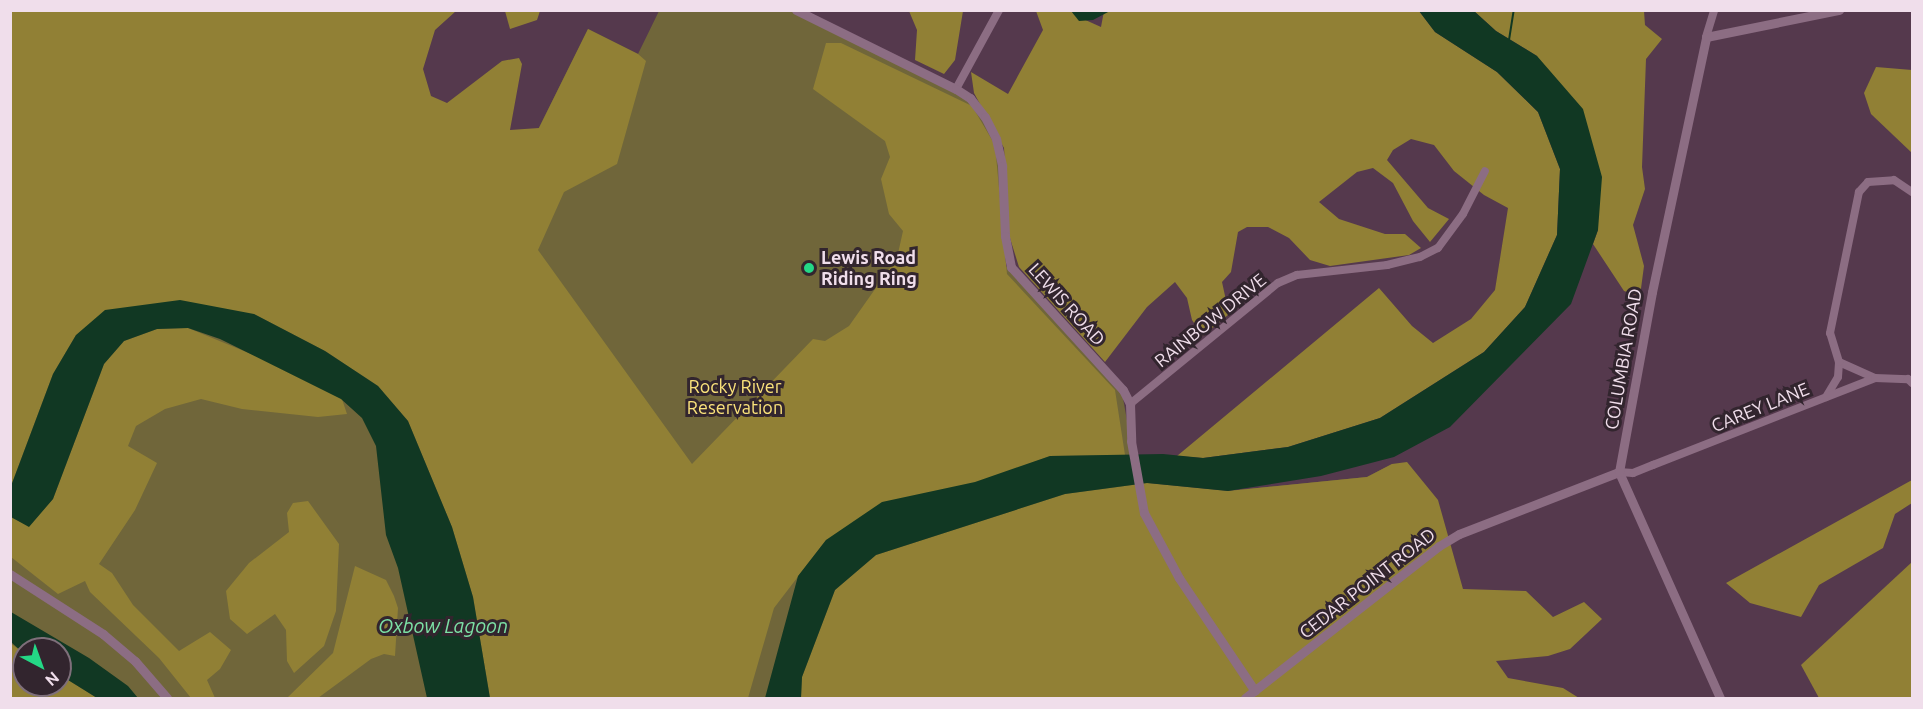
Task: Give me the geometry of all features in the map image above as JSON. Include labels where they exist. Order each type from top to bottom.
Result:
[{"type":"street","name":"LEWIS ROAD","points":[[796,10],[970,98],[996,139],[1002,166],[1005,236],[1011,267],[1123,390],[1130,404]]},
{"type":"street","points":[[956,89],[999,10]]},
{"type":"street","name":"COLUMBIA ROAD","points":[[1619,472],[1652,292],[1706,37],[1714,10]]},
{"type":"street","points":[[1706,37],[1839,10]]},
{"type":"street","name":"RAINBOW DRIVE","points":[[1130,404],[1278,283],[1297,275],[1387,265],[1420,257],[1438,248],[1462,214],[1485,171]]},
{"type":"street","points":[[1826,397],[1838,377],[1839,362],[1830,333],[1859,192],[1868,182],[1894,180],[1912,192]]},
{"type":"street","points":[[1839,362],[1875,378]]},
{"type":"street","name":"CAREY LANE","points":[[1619,472],[1633,472],[1653,465],[1875,378],[1908,379],[1912,383]]},
{"type":"street","points":[[1130,404],[1131,441],[1144,513],[1179,578],[1255,691]]},
{"type":"street","points":[[1619,472],[1720,699]]},
{"type":"street","name":"CEDAR POINT ROAD","points":[[1245,699],[1439,546],[1459,534],[1619,472]]},
{"type":"street","points":[[10,574],[103,634],[135,661],[167,699]]},
{"type":"green space","name":"Rocky River Reservation","points":[[10,11],[494,218],[588,29],[638,54],[659,11],[798,11],[968,95],[1002,148],[1004,264],[1121,387],[1138,482],[1228,491],[1367,477],[1392,464],[1430,528],[1459,683],[1557,698],[11,698]]},
{"type":"shaded area","points":[[11,10],[456,11],[435,30],[423,69],[431,96],[447,103],[502,61],[519,58],[522,64],[510,130],[539,128],[588,29],[638,54],[646,61],[617,164],[564,192],[538,250],[692,464],[813,339],[825,341],[849,326],[897,258],[903,231],[889,214],[881,179],[890,157],[885,141],[813,89],[826,43],[841,43],[972,106],[995,145],[1007,274],[1115,390],[1125,455],[1050,456],[826,540],[774,608],[748,698],[490,698],[473,597],[452,527],[408,421],[378,386],[325,351],[254,314],[76,335],[53,374],[11,486]]},
{"type":"shaded area","points":[[505,10],[540,11],[537,20],[510,29]]},
{"type":"shaded area","points":[[909,11],[963,11],[955,60],[944,74],[915,60],[917,30]]},
{"type":"shaded area","points":[[1036,11],[1076,11],[1081,18],[1101,27],[1104,11],[1419,11],[1435,32],[1497,72],[1538,112],[1560,169],[1557,235],[1525,307],[1484,352],[1380,418],[1288,447],[1203,458],[1177,456],[1379,288],[1412,326],[1433,343],[1471,319],[1495,290],[1508,208],[1484,195],[1454,171],[1434,145],[1411,139],[1393,150],[1387,160],[1428,208],[1449,219],[1430,242],[1413,221],[1393,183],[1373,168],[1357,172],[1319,202],[1339,219],[1385,234],[1405,234],[1421,248],[1409,255],[1330,266],[1310,260],[1289,238],[1268,227],[1247,227],[1238,232],[1231,272],[1222,282],[1229,314],[1203,336],[1192,320],[1187,298],[1175,282],[1147,307],[1105,362],[1019,267],[1009,235],[1004,148],[974,93],[971,72],[1008,94],[1043,30]]},
{"type":"shaded area","points":[[1474,11],[1644,11],[1645,25],[1662,39],[1646,59],[1642,167],[1645,189],[1633,225],[1644,266],[1640,296],[1624,291],[1593,244],[1598,230],[1537,56],[1496,31]]},
{"type":"shaded area","points":[[1876,67],[1912,70],[1912,153],[1871,114],[1864,93]]},
{"type":"shaded area","points":[[188,328],[268,361],[342,399],[347,414],[318,417],[242,409],[201,399],[165,409],[136,426],[128,446],[157,463],[135,510],[99,564],[112,573],[133,605],[179,651],[210,632],[231,650],[220,669],[207,680],[215,698],[191,698],[159,658],[90,592],[85,581],[58,594],[11,557],[10,517],[29,526],[53,499],[104,364],[124,341],[157,329]]},
{"type":"shaded area","points":[[1407,462],[1438,500],[1463,589],[1526,591],[1553,617],[1584,602],[1602,619],[1570,649],[1548,656],[1496,661],[1508,678],[1563,688],[1579,698],[801,698],[802,677],[835,590],[876,555],[1065,494],[1147,483],[1228,491],[1367,477],[1392,464]]},
{"type":"shaded area","points":[[1912,480],[1912,503],[1895,514],[1883,548],[1819,585],[1801,617],[1750,603],[1726,583]]},
{"type":"shaded area","points":[[308,501],[339,544],[336,611],[324,646],[294,673],[287,661],[286,630],[275,614],[247,634],[230,619],[226,591],[249,563],[289,532],[287,513],[293,503]]},
{"type":"shaded area","points":[[1912,562],[1912,698],[1819,698],[1801,665]]},
{"type":"shaded area","points":[[355,566],[386,580],[394,596],[398,608],[395,656],[384,654],[371,659],[318,698],[287,698],[333,653]]},
{"type":"shaded area","points":[[10,643],[12,644],[12,697],[72,697],[72,682],[97,698],[11,698]]},
{"type":"water","points":[[1071,11],[1110,11],[1093,20],[1079,21]]},
{"type":"water","points":[[1419,11],[1474,11],[1496,31],[1537,56],[1583,109],[1602,177],[1598,230],[1571,304],[1450,427],[1394,457],[1321,476],[1228,491],[1147,483],[1065,494],[876,555],[835,590],[802,677],[801,698],[765,698],[798,576],[826,540],[882,502],[975,482],[1050,456],[1163,454],[1203,458],[1288,447],[1380,418],[1484,352],[1525,307],[1557,235],[1560,169],[1538,112],[1497,72],[1435,32]]},
{"type":"water","name":"Oxbow Lagoon","points":[[180,300],[254,314],[325,351],[378,386],[408,421],[452,527],[473,597],[490,698],[427,698],[398,568],[386,535],[376,446],[362,418],[341,399],[220,339],[188,328],[157,329],[124,341],[104,364],[53,499],[29,527],[11,517],[11,486],[53,374],[76,335],[105,310]]},
{"type":"water","points":[[11,612],[53,637],[12,637],[11,642]]},
{"type":"water","points":[[72,648],[128,686],[138,698],[97,698],[72,682]]},
{"type":"waterway","points":[[1509,40],[1514,10]]},
{"type":"place","name":"Lewis Road Riding Ring","points":[[809,268]]}]
